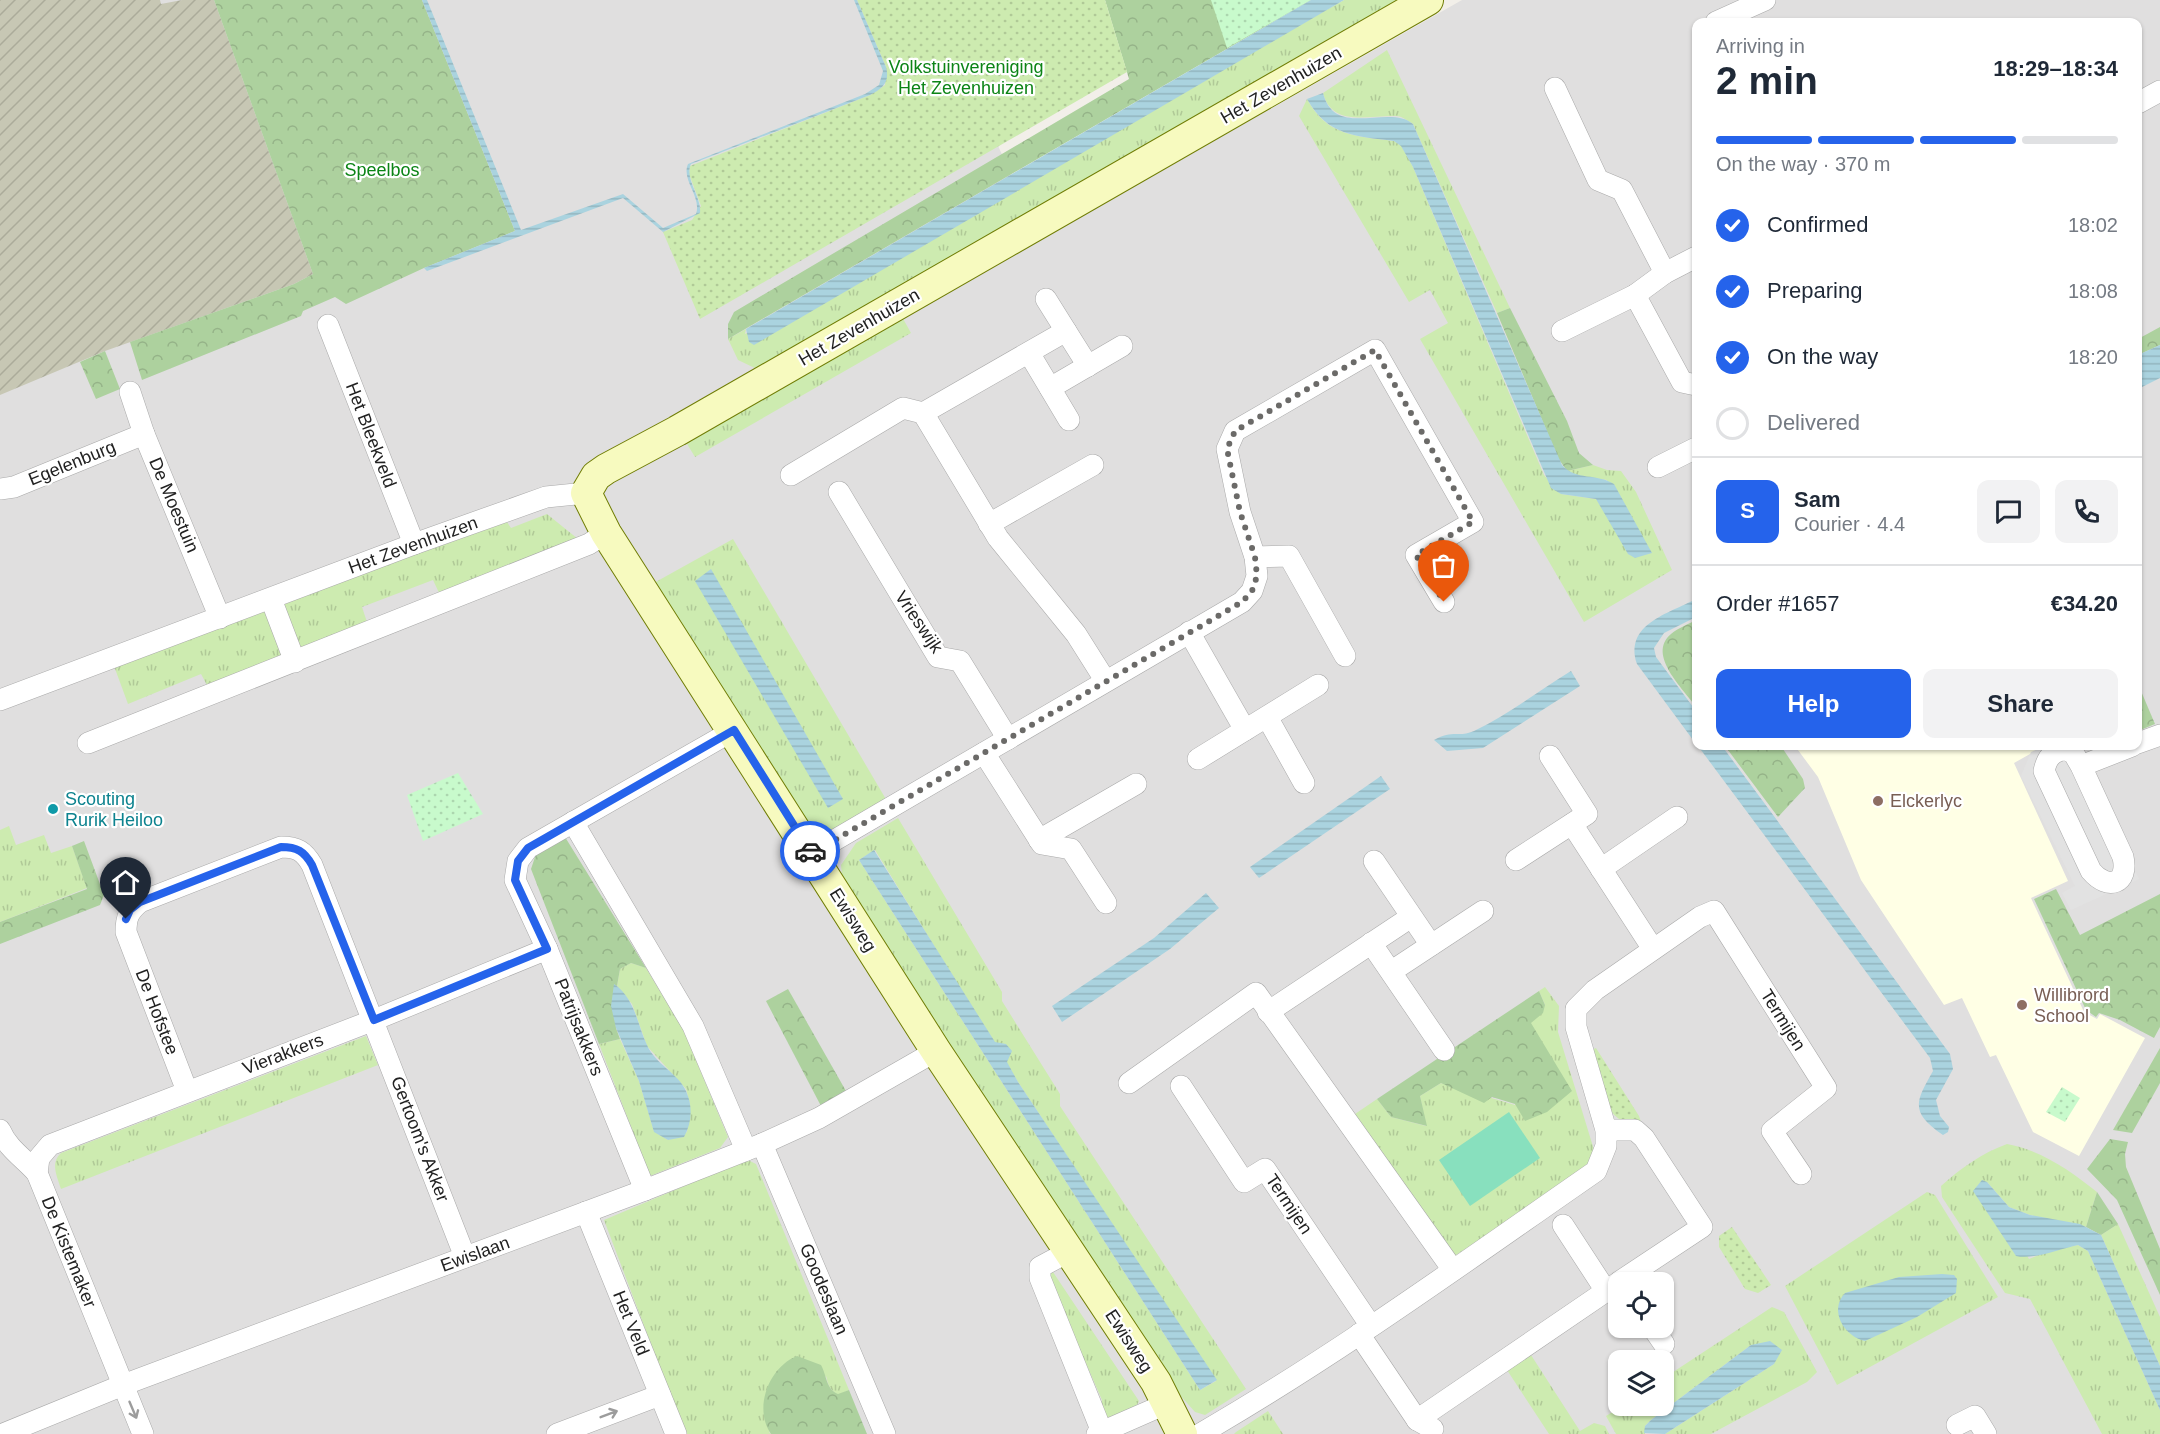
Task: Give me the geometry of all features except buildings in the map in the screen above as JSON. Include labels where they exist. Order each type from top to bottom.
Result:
[{"type":"street","name":"Het Zevenhuizen","points":[[0,700],[414,544],[546,497],[586,493],[596,476],[606,469],[677,431],[1428,0]]},
{"type":"street","points":[[1725,18],[1765,0]]},
{"type":"street","points":[[1762,18],[1765,0]]},
{"type":"street","points":[[1555,88],[1598,180],[1622,190],[1665,273]]},
{"type":"street","points":[[2142,101],[2160,91]]},
{"type":"street","points":[[1562,331],[1635,295],[1665,273],[1692,259]]},
{"type":"street","points":[[1635,295],[1682,382],[1692,384]]},
{"type":"street","points":[[1046,299],[1088,366]]},
{"type":"street","name":"Het Bleekveld","points":[[328,325],[414,544]]},
{"type":"street","points":[[791,476],[903,408],[923,413],[1066,331]]},
{"type":"street","points":[[1050,388],[1122,346]]},
{"type":"street","points":[[811,854],[1105,680],[1242,602],[1252,591],[1257,576],[1255,557],[1240,512],[1227,449],[1235,431],[1375,350],[1473,522],[1416,555],[1444,602]]},
{"type":"street","points":[[1029,353],[1069,420]]},
{"type":"street","name":"De Moestuin","points":[[130,392],[144,434],[220,618]]},
{"type":"street","points":[[923,413],[989,525],[1076,634],[1105,680]]},
{"type":"street","name":"Egelenburg","points":[[0,489],[14,487],[144,434]]},
{"type":"street","points":[[1658,467],[1692,450]]},
{"type":"street","points":[[989,525],[1093,465]]},
{"type":"street","name":"Vrieswijk","points":[[839,492],[939,657],[960,661],[1008,739]]},
{"type":"street","name":"Ewisweg","points":[[586,493],[606,533],[734,730],[936,1052],[1070,1251],[1168,1403],[1182,1434]]},
{"type":"street","points":[[88,743],[589,544],[606,533]]},
{"type":"street","points":[[1255,557],[1289,556],[1346,656]]},
{"type":"street","points":[[270,599],[295,662]]},
{"type":"street","points":[[1189,632],[1245,730]]},
{"type":"street","points":[[1198,759],[1318,685]]},
{"type":"street","points":[[1267,717],[1304,783]]},
{"type":"street","name":"Patrijsakkers","points":[[645,1190],[547,949],[515,880],[518,861],[528,848],[734,730]]},
{"type":"street","points":[[2142,742],[2160,735]]},
{"type":"street","points":[[2062,750],[2054,752],[2046,760],[2044,771],[2091,871],[2100,882],[2112,884],[2122,878],[2126,868],[2123,857],[2081,766],[2074,754],[2068,750]]},
{"type":"street","points":[[2081,766],[2122,750]]},
{"type":"street","points":[[984,753],[1042,844],[1071,849],[1106,903]]},
{"type":"street","points":[[1516,860],[1587,814],[1550,756]]},
{"type":"street","points":[[1039,840],[1136,784]]},
{"type":"street","points":[[1601,869],[1677,817]]},
{"type":"street","points":[[573,822],[693,1026],[754,1147]]},
{"type":"street","points":[[1572,824],[1653,949]]},
{"type":"street","name":"De Hofstee","points":[[187,1091],[126,932],[126,919],[130,910],[140,902],[281,847],[293,847],[305,852],[312,865],[374,1020]]},
{"type":"street","points":[[1374,861],[1431,945]]},
{"type":"street","points":[[1392,971],[1483,911]]},
{"type":"street","name":"Termijen","points":[[1200,1434],[1258,1401],[1365,1330],[1596,1171],[1606,1146],[1606,1130],[1576,1027],[1576,1009],[1595,990],[1653,949],[1714,911],[1826,1089],[1772,1131],[1801,1173]]},
{"type":"street","points":[[1268,1012],[1412,917]]},
{"type":"street","points":[[1371,943],[1444,1050]]},
{"type":"street","name":"Vierakkers","points":[[37,1173],[39,1158],[50,1145],[374,1020],[547,949]]},
{"type":"street","points":[[1129,1083],[1256,993],[1453,1270]]},
{"type":"street","name":"Gertoom's Akker","points":[[374,1020],[465,1257]]},
{"type":"street","name":"Ewislaan","points":[[3,1434],[123,1385],[754,1147],[819,1118],[936,1052]]},
{"type":"street","name":"Termijen","points":[[1181,1086],[1244,1182],[1265,1168],[1428,1429],[1608,1293]]},
{"type":"street","name":"De Kistemaker","points":[[0,1130],[12,1150],[26,1160],[37,1173],[143,1434]]},
{"type":"street","name":"Termijen","points":[[1606,1130],[1635,1130],[1644,1138],[1702,1227],[1638,1272]]},
{"type":"street","name":"Goodeslaan","points":[[754,1147],[885,1434]]},
{"type":"street","name":"Het Veld","points":[[586,1212],[676,1434]]},
{"type":"street","points":[[1563,1226],[1608,1280]]},
{"type":"street","points":[[1070,1251],[1040,1268],[1040,1278],[1099,1433],[1168,1403]]},
{"type":"street","points":[[557,1434],[660,1395]]},
{"type":"street","points":[[1957,1425],[1975,1416],[1986,1434]]},
{"type":"shaded area","points":[[0,0],[929,0],[1042,239],[1462,0],[2160,0],[2160,1434],[0,1434]]},
{"type":"shaded area","points":[[0,0],[160,0],[161,4],[182,0],[214,0],[313,274],[294,284],[105,351],[0,395]]},
{"type":"shaded area","points":[[1798,750],[2037,750],[2014,763],[2068,881],[2031,898],[2084,1012],[2097,1019],[2100,1014],[2145,1038],[2079,1156],[2033,1132],[1996,1055],[1990,1057],[1962,998],[1944,1005],[1861,880],[1818,777]]},
{"type":"shaded area","points":[[2078,750],[2139,879],[2071,910],[2062,893],[2075,886],[2021,776],[2031,752]]},
{"type":"green space","name":"Speelbos","points":[[214,0],[422,0],[515,231],[424,268],[346,304],[335,297],[303,311],[301,316],[142,380],[130,342],[294,284],[313,274]]},
{"type":"green space","name":"Volkstuinvereniging Het Zevenhuizen","points":[[857,0],[1105,0],[1127,72],[700,319],[663,232],[692,220],[701,206],[689,174],[690,166],[870,95],[885,85],[886,67]]},
{"type":"green space","points":[[1105,0],[1311,0],[728,339],[728,324],[734,312],[1129,79]]},
{"type":"green space","points":[[1211,0],[1311,0],[1227,48]]},
{"type":"green space","points":[[1344,0],[1399,0],[761,371],[738,360],[728,339],[746,329],[745,334]]},
{"type":"green space","points":[[1387,50],[1510,308],[1497,313],[1413,124],[1398,116],[1364,118],[1343,115],[1328,104],[1323,93]]},
{"type":"green space","points":[[1307,99],[1324,120],[1343,132],[1394,141],[1401,145],[1413,167],[1544,475],[1561,494],[1596,499],[1601,505],[1607,480],[1573,475],[1567,471],[1593,465],[1607,470],[1621,471],[1636,492],[1672,570],[1584,622],[1420,339],[1448,323],[1430,290],[1409,302],[1299,116]]},
{"type":"green space","points":[[1510,308],[1567,421],[1579,453],[1593,465],[1567,471],[1558,458],[1497,313]]},
{"type":"green space","points":[[901,315],[911,333],[695,457],[684,439]]},
{"type":"green space","points":[[2160,327],[2160,345],[2142,353],[2142,337]]},
{"type":"green space","points":[[105,351],[120,389],[96,399],[80,362]]},
{"type":"green space","points":[[547,514],[578,539],[441,597],[433,580],[362,607],[368,625],[298,653],[278,604],[507,522],[511,528]]},
{"type":"green space","points":[[733,539],[887,801],[831,830],[809,829],[652,584]]},
{"type":"green space","points":[[267,609],[287,656],[208,687],[201,674],[128,704],[114,666]]},
{"type":"green space","points":[[1692,622],[1692,702],[1670,672],[1663,652],[1664,642],[1680,628]]},
{"type":"green space","points":[[2142,693],[2155,724],[2142,729]]},
{"type":"green space","points":[[1728,750],[1784,750],[1803,779],[1805,788],[1778,817]]},
{"type":"green space","points":[[458,773],[483,814],[423,841],[407,795]]},
{"type":"green space","points":[[898,818],[1002,992],[1002,1001],[1060,1094],[1060,1106],[1246,1389],[1205,1415],[1195,1412],[1179,1394],[843,885],[841,865],[856,843]],"holes":[[[875,850],[1018,1082],[1216,1381],[1200,1390],[859,860]]]},
{"type":"green space","points":[[9,826],[16,845],[44,835],[51,853],[72,846],[87,888],[0,922],[0,830]]},
{"type":"green space","points":[[565,837],[646,968],[631,963],[620,969],[617,986],[614,985],[616,1028],[620,1039],[599,1044],[531,869],[536,854]]},
{"type":"green space","points":[[84,841],[104,895],[100,905],[0,944],[0,922],[87,889],[72,846]]},
{"type":"green space","points":[[2056,889],[2080,935],[2160,894],[2160,1027],[2154,1038],[2120,1020],[2099,1013],[2096,1017],[2086,1010],[2034,899]]},
{"type":"green space","points":[[631,963],[646,968],[683,1029],[728,1137],[720,1148],[650,1176],[599,1044],[620,1039],[639,1081],[654,1131],[668,1140],[687,1132],[690,1104],[686,1089],[647,1046],[632,1004],[617,986],[620,969]]},
{"type":"green space","points":[[1545,987],[1559,1006],[1558,1032],[1598,1163],[1453,1257],[1355,1114],[1377,1099],[1391,1117],[1426,1126],[1420,1096],[1441,1083],[1515,1105],[1530,1023],[1545,1005],[1539,991]]},
{"type":"green space","points":[[788,989],[846,1091],[821,1106],[766,1001]]},
{"type":"green space","points":[[1539,991],[1545,1005],[1543,1013],[1531,1023],[1572,1091],[1547,1112],[1525,1121],[1515,1104],[1492,1097],[1484,1103],[1441,1083],[1420,1096],[1427,1126],[1391,1117],[1377,1099]]},
{"type":"green space","points":[[366,1036],[378,1065],[61,1189],[55,1165],[61,1153]]},
{"type":"green space","points":[[1596,1048],[1641,1122],[1629,1123],[1619,1118],[1604,1100],[1589,1051]]},
{"type":"green space","points":[[2160,1048],[2160,1083],[2132,1133],[2113,1130]]},
{"type":"green space","points":[[2062,1087],[2080,1098],[2065,1122],[2046,1112]]},
{"type":"green space","points":[[1509,1112],[1540,1158],[1470,1206],[1439,1160]]},
{"type":"green space","points":[[2110,1139],[2128,1142],[2125,1154],[2126,1167],[2160,1249],[2160,1295],[2117,1200],[2087,1169]]},
{"type":"green space","points":[[2007,1144],[2044,1156],[2077,1176],[2097,1192],[2086,1227],[2030,1215],[2009,1207],[1987,1182],[2029,1259],[2051,1250],[2078,1245],[2088,1251],[2160,1410],[2160,1434],[2102,1434],[2030,1299],[2005,1293],[1942,1197],[1941,1186],[1956,1173],[1980,1156]]},
{"type":"green space","points":[[750,1161],[756,1164],[849,1390],[838,1395],[830,1387],[826,1376],[769,1432],[771,1434],[685,1434],[604,1220],[741,1162]]},
{"type":"green space","points":[[1927,1192],[1935,1195],[1998,1297],[1837,1385],[1785,1286]]},
{"type":"green space","points":[[2097,1192],[2118,1224],[2101,1235],[2086,1227]]},
{"type":"green space","points":[[2118,1224],[2160,1317],[2160,1366],[2101,1235]]},
{"type":"green space","points":[[1732,1227],[1771,1285],[1758,1293],[1745,1289],[1719,1247],[1719,1236]]},
{"type":"green space","points":[[1053,1272],[1139,1401],[1135,1409],[1108,1421],[1099,1412],[1102,1400],[1047,1275]]},
{"type":"green space","points":[[1772,1307],[1784,1312],[1817,1372],[1807,1382],[1711,1434],[1665,1434],[1774,1364],[1751,1345],[1674,1403],[1674,1371]]},
{"type":"green space","points":[[1531,1355],[1580,1431],[1594,1423],[1605,1426],[1609,1434],[1549,1434],[1507,1370]]},
{"type":"green space","points":[[797,1356],[821,1365],[829,1386],[834,1392],[838,1394],[849,1390],[867,1434],[771,1434],[764,1412],[767,1389],[779,1369],[787,1361]]},
{"type":"green space","points":[[1268,1411],[1283,1434],[1234,1434],[1236,1432]]},
{"type":"green space","points":[[1606,1416],[1656,1416],[1645,1426],[1645,1434],[1616,1434]]},
{"type":"water","points":[[422,0],[427,0],[521,230],[623,194],[663,228],[696,214],[696,201],[687,176],[688,164],[865,94],[879,85],[883,71],[854,0],[857,0],[886,67],[887,77],[882,87],[870,95],[691,164],[689,170],[691,182],[700,213],[663,232],[623,198],[427,271],[424,268],[515,231]]},
{"type":"water","points":[[1311,0],[1344,0],[754,345],[749,342],[746,329]]},
{"type":"water","points":[[1323,93],[1329,107],[1339,115],[1350,118],[1390,117],[1403,119],[1413,124],[1562,465],[1574,473],[1614,484],[1652,553],[1635,558],[1628,554],[1596,499],[1561,494],[1551,488],[1413,167],[1401,146],[1394,141],[1367,138],[1333,127],[1315,111],[1307,99]]},
{"type":"water","points":[[2160,345],[2160,378],[2142,387],[2142,353]]},
{"type":"water","points":[[711,569],[843,799],[828,808],[695,581]]},
{"type":"water","points":[[1692,601],[1692,619],[1664,633],[1654,648],[1656,657],[1692,706],[1692,739],[1637,664],[1635,650],[1637,639],[1651,622]]},
{"type":"water","points":[[1571,671],[1580,686],[1483,748],[1447,751],[1434,740],[1451,734],[1464,734],[1487,725]]},
{"type":"water","points":[[1701,750],[1725,750],[1950,1054],[1953,1069],[1936,1100],[1940,1116],[1949,1127],[1948,1132],[1943,1135],[1932,1127],[1920,1113],[1920,1098],[1933,1071],[1930,1058]]},
{"type":"water","points":[[1381,776],[1390,789],[1259,878],[1250,867]]},
{"type":"water","points":[[874,850],[995,1042],[1006,1044],[1012,1051],[1007,1062],[1018,1082],[1217,1380],[1200,1390],[859,860]]},
{"type":"water","points":[[1206,893],[1219,908],[1170,949],[1062,1022],[1052,1006],[1154,938]]},
{"type":"water","points":[[614,984],[627,996],[651,1052],[678,1079],[686,1091],[691,1114],[684,1137],[668,1140],[654,1132],[639,1081],[616,1028],[611,1006]]},
{"type":"water","points":[[1982,1180],[1987,1182],[2009,1207],[2030,1215],[2080,1224],[2101,1235],[2160,1366],[2160,1410],[2088,1251],[2078,1245],[2038,1255],[2016,1256],[1973,1191]]},
{"type":"water","points":[[1954,1275],[1957,1279],[1956,1293],[1917,1317],[1865,1341],[1851,1334],[1841,1322],[1838,1308],[1845,1293],[1899,1277]]},
{"type":"water","points":[[1770,1341],[1782,1350],[1774,1364],[1665,1434],[1644,1433],[1645,1426],[1656,1416],[1674,1416],[1674,1403],[1751,1345]]},
{"type":"way so far","points":[[810,851],[811,854],[1105,680],[1242,602],[1252,591],[1257,576],[1255,557],[1240,512],[1227,449],[1235,431],[1375,350],[1473,522],[1416,555],[1444,602]]},
{"type":"place","name":"Elckerlyc","points":[[1878,801]]},
{"type":"place","name":"Scouting Rurik Heiloo","points":[[53,809]]},
{"type":"place","name":"Willibrord School","points":[[2022,1005]]},
{"type":"route","points":[[126,919],[130,910],[140,902],[281,847],[293,847],[305,852],[312,865],[374,1020],[547,949],[515,880],[518,861],[528,848],[734,730],[810,851]]}]
